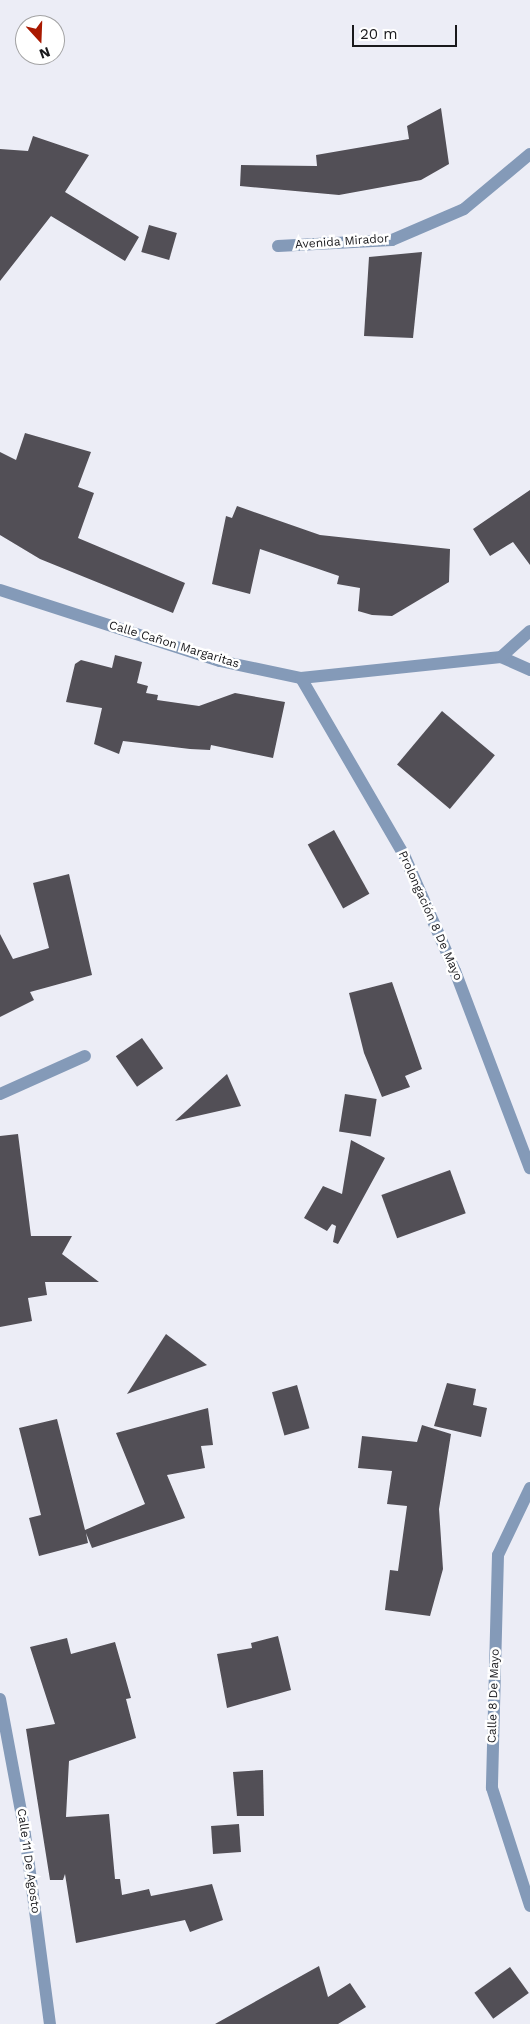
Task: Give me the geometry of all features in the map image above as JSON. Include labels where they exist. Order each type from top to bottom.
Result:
[{"type":"street","name":"Avenida Mirador","points":[[278,246],[392,240],[464,210],[530,154]]},
{"type":"street","name":"Calle Cañon Margaritas","points":[[0,590],[220,661],[301,678],[501,658]]},
{"type":"street","points":[[530,631],[501,658],[530,670]]},
{"type":"street","name":"Prolongación 8 De Mayo","points":[[301,678],[404,855],[455,971],[530,1168]]},
{"type":"street","points":[[0,1094],[85,1056]]},
{"type":"street","name":"Calle 8 De Mayo","points":[[530,1488],[498,1556],[492,1788],[530,1906]]},
{"type":"street","name":"Calle 11 De Agosto","points":[[0,1699],[24,1827],[50,2024]]},
{"type":"building","points":[[441,108],[449,164],[421,180],[339,195],[240,186],[241,165],[317,166],[316,155],[409,139],[407,126]]},
{"type":"building","points":[[33,136],[89,155],[65,192],[139,237],[125,261],[51,216],[0,281],[0,149],[28,151]]},
{"type":"building","points":[[149,225],[177,233],[169,260],[141,252]]},
{"type":"building","points":[[422,252],[413,338],[364,336],[369,257]]},
{"type":"building","points":[[25,433],[91,452],[78,487],[94,493],[78,538],[185,583],[173,613],[40,559],[0,535],[0,452],[16,460]]},
{"type":"building","points":[[530,490],[530,565],[513,542],[490,556],[473,529]]},
{"type":"building","points":[[237,506],[320,535],[450,549],[449,582],[392,616],[372,615],[358,611],[360,588],[337,584],[339,576],[260,549],[250,594],[212,584],[226,516],[232,518]]},
{"type":"building","points":[[115,655],[142,662],[137,683],[148,686],[146,693],[158,695],[157,700],[199,706],[235,693],[285,702],[273,758],[211,745],[210,750],[123,741],[119,754],[94,744],[102,708],[66,702],[75,664],[81,660],[112,668]]},
{"type":"building","points":[[442,711],[495,755],[450,809],[397,765]]},
{"type":"building","points":[[334,830],[369,894],[343,908],[308,845]]},
{"type":"building","points":[[69,874],[92,975],[30,992],[34,1000],[0,1017],[0,934],[13,959],[49,948],[33,883]]},
{"type":"building","points":[[392,982],[422,1069],[405,1076],[410,1087],[382,1097],[364,1053],[349,993]]},
{"type":"building","points":[[142,1038],[163,1068],[137,1087],[116,1056]]},
{"type":"building","points":[[227,1074],[241,1106],[175,1121]]},
{"type":"building","points":[[345,1094],[377,1099],[371,1137],[339,1132]]},
{"type":"building","points":[[18,1134],[31,1236],[72,1236],[62,1254],[99,1282],[45,1282],[47,1295],[28,1298],[32,1321],[0,1327],[0,1136]]},
{"type":"building","points":[[351,1140],[385,1158],[338,1244],[333,1242],[336,1226],[332,1224],[327,1231],[304,1218],[323,1186],[342,1194]]},
{"type":"building","points":[[450,1170],[466,1213],[397,1238],[381,1195]]},
{"type":"building","points":[[166,1334],[207,1365],[127,1394]]},
{"type":"building","points":[[447,1383],[476,1389],[473,1405],[487,1408],[481,1437],[434,1426]]},
{"type":"building","points":[[297,1385],[309,1428],[284,1435],[272,1392]]},
{"type":"building","points":[[208,1408],[213,1445],[201,1446],[205,1468],[167,1475],[185,1518],[92,1548],[86,1533],[88,1543],[39,1556],[29,1518],[41,1515],[19,1428],[57,1419],[85,1530],[145,1504],[116,1433]]},
{"type":"building","points":[[422,1425],[451,1434],[439,1509],[443,1569],[430,1616],[385,1610],[390,1570],[398,1571],[407,1506],[387,1504],[392,1471],[358,1468],[362,1436],[417,1442]]},
{"type":"building","points":[[278,1636],[291,1690],[227,1708],[217,1654],[252,1648],[251,1643]]},
{"type":"building","points":[[67,1638],[71,1654],[115,1642],[131,1698],[126,1699],[136,1738],[69,1761],[66,1817],[109,1814],[115,1879],[120,1879],[122,1895],[149,1889],[151,1896],[212,1884],[223,1920],[190,1932],[185,1920],[76,1943],[65,1874],[63,1880],[50,1880],[26,1729],[55,1724],[30,1647]]},
{"type":"building","points":[[263,1770],[264,1816],[237,1816],[233,1772]]},
{"type":"building","points":[[239,1824],[241,1852],[213,1854],[211,1826]]},
{"type":"building","points":[[319,1966],[328,1997],[350,1983],[366,2007],[338,2024],[215,2024]]},
{"type":"building","points":[[510,1967],[529,1993],[493,2019],[474,1993]]}]
